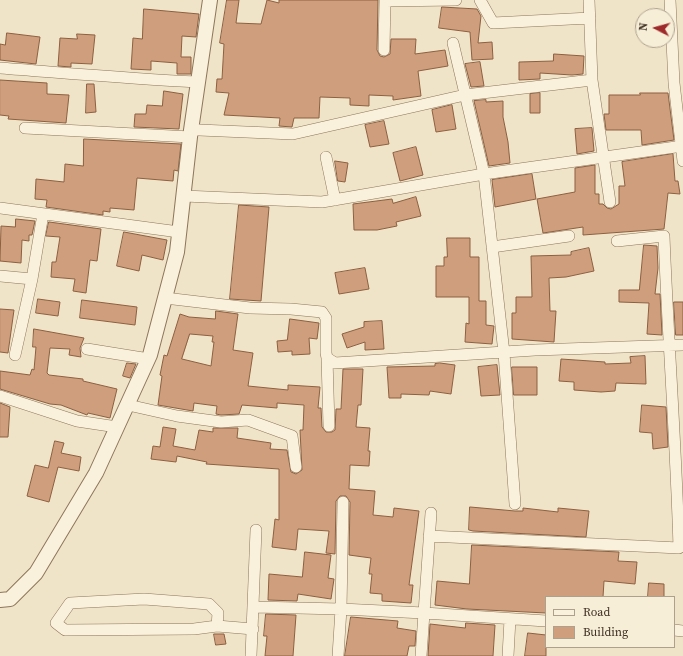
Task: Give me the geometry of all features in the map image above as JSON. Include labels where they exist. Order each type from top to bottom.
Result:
[{"type":"street","points":[[0,600],[10,599],[36,572],[96,474],[149,359],[177,252],[190,137],[210,0]]},
{"type":"street","points":[[384,50],[385,1],[456,0]]},
{"type":"street","points":[[480,0],[493,23],[590,18]]},
{"type":"street","points":[[589,0],[592,80],[610,202]]},
{"type":"street","points":[[670,0],[674,83],[683,161]]},
{"type":"street","points":[[453,43],[484,174],[504,353],[515,504]]},
{"type":"street","points":[[0,68],[101,75],[127,79],[198,82]]},
{"type":"street","points":[[190,137],[192,130],[294,134],[465,95],[592,80]]},
{"type":"street","points":[[25,128],[190,137]]},
{"type":"street","points":[[184,196],[322,202],[484,174],[682,146]]},
{"type":"street","points":[[326,157],[335,200]]},
{"type":"street","points":[[0,208],[180,232]]},
{"type":"street","points":[[15,355],[32,279],[43,214]]},
{"type":"street","points":[[492,247],[569,236]]},
{"type":"street","points":[[429,536],[679,548],[680,474],[668,346],[664,236],[617,241]]},
{"type":"street","points":[[0,276],[32,279]]},
{"type":"street","points":[[165,298],[250,308],[291,308],[322,312],[326,318],[329,426]]},
{"type":"street","points":[[327,358],[335,363],[504,353],[683,345]]},
{"type":"street","points":[[87,350],[149,359]]},
{"type":"street","points":[[0,396],[77,421],[117,427]]},
{"type":"street","points":[[128,405],[177,416],[221,422],[248,420],[282,432],[292,436],[296,467]]},
{"type":"street","points":[[338,656],[341,609],[343,502]]},
{"type":"street","points":[[421,656],[431,513]]},
{"type":"street","points":[[251,656],[256,530]]},
{"type":"street","points":[[217,626],[218,613],[209,604],[144,600],[70,603],[56,623],[65,630],[194,629],[217,626],[253,629]]},
{"type":"street","points":[[254,606],[424,613],[545,621]]},
{"type":"street","points":[[508,656],[510,619]]},
{"type":"building","points":[[227,0],[239,0],[236,23],[261,24],[267,0],[279,3],[279,0],[378,0],[377,50],[380,56],[384,57],[390,54],[391,39],[416,39],[415,54],[445,50],[448,66],[418,71],[421,96],[393,100],[393,96],[369,95],[369,106],[350,105],[350,98],[320,97],[319,118],[294,118],[292,127],[279,126],[280,118],[224,115],[229,93],[216,92],[217,79],[222,79],[224,44],[220,43]]},
{"type":"building","points":[[442,7],[477,9],[481,16],[478,43],[492,42],[493,59],[472,60],[470,32],[439,28]]},
{"type":"building","points":[[144,9],[199,14],[196,37],[182,36],[181,57],[191,57],[191,74],[177,74],[177,63],[151,61],[151,70],[131,69],[133,38],[142,39]]},
{"type":"building","points":[[7,33],[40,37],[36,64],[0,60],[0,44],[5,45]]},
{"type":"building","points":[[77,34],[95,35],[92,64],[71,63],[71,67],[58,66],[60,38],[77,39]]},
{"type":"building","points":[[554,54],[584,56],[583,74],[572,75],[540,73],[540,79],[519,80],[519,62],[553,61]]},
{"type":"building","points":[[480,62],[484,86],[471,87],[465,64]]},
{"type":"building","points":[[0,80],[47,83],[47,94],[69,95],[66,123],[8,119],[9,116],[0,115]]},
{"type":"building","points":[[87,84],[94,84],[96,112],[86,113]]},
{"type":"building","points":[[164,91],[183,94],[179,129],[134,127],[135,114],[146,114],[147,105],[162,106]]},
{"type":"building","points":[[540,93],[540,113],[530,113],[530,94]]},
{"type":"building","points":[[640,93],[668,93],[674,140],[642,145],[641,130],[606,130],[604,114],[609,114],[609,95],[640,95]]},
{"type":"building","points":[[486,100],[486,102],[503,101],[503,117],[510,163],[489,166],[474,101]]},
{"type":"building","points":[[452,105],[456,129],[436,132],[432,110]]},
{"type":"building","points":[[384,121],[389,144],[370,147],[365,125]]},
{"type":"building","points":[[592,128],[594,151],[577,154],[575,129]]},
{"type":"building","points":[[84,139],[181,144],[178,171],[174,170],[173,181],[137,178],[134,210],[110,208],[110,212],[103,211],[103,215],[46,207],[47,200],[35,199],[36,179],[64,182],[65,164],[83,166]]},
{"type":"building","points":[[416,147],[423,175],[400,181],[393,153]]},
{"type":"building","points":[[673,154],[675,181],[678,181],[680,194],[668,193],[664,229],[583,235],[583,227],[543,233],[537,199],[575,192],[575,168],[595,165],[595,194],[599,194],[599,204],[603,204],[607,208],[611,209],[619,204],[619,186],[625,186],[622,162]]},
{"type":"building","points":[[335,161],[348,163],[345,182],[338,181]]},
{"type":"building","points":[[532,174],[536,199],[495,207],[492,180]]},
{"type":"building","points":[[416,197],[421,216],[396,222],[397,226],[377,230],[354,230],[353,204],[392,199],[393,203]]},
{"type":"building","points":[[239,205],[269,207],[261,301],[230,299]]},
{"type":"building","points":[[16,219],[35,221],[32,235],[29,235],[29,241],[22,240],[21,263],[0,261],[1,226],[15,227]]},
{"type":"building","points":[[49,222],[101,229],[97,261],[90,260],[86,293],[73,291],[75,279],[51,277],[52,262],[56,262],[60,237],[46,236]]},
{"type":"building","points":[[124,232],[167,240],[163,260],[142,255],[139,271],[117,266]]},
{"type":"building","points":[[447,238],[470,238],[470,257],[479,257],[479,301],[486,301],[486,325],[494,326],[492,344],[465,342],[466,323],[469,324],[469,297],[436,297],[436,266],[444,266],[444,257],[447,257]]},
{"type":"building","points":[[644,245],[657,246],[658,268],[655,294],[660,294],[662,335],[647,334],[649,303],[619,302],[619,290],[639,290]]},
{"type":"building","points":[[589,248],[594,271],[566,277],[549,278],[550,311],[556,311],[554,342],[512,339],[512,313],[516,313],[516,297],[532,297],[531,256],[571,255],[571,252]]},
{"type":"building","points":[[365,268],[369,289],[339,294],[335,273]]},
{"type":"building","points":[[38,299],[60,302],[58,316],[36,313]]},
{"type":"building","points":[[82,300],[137,307],[135,325],[80,318]]},
{"type":"building","points":[[674,302],[683,302],[683,335],[676,335]]},
{"type":"building","points":[[0,309],[14,310],[8,353],[0,352]]},
{"type":"building","points":[[216,311],[238,314],[233,350],[253,353],[248,386],[288,390],[288,385],[320,387],[318,408],[321,408],[322,427],[326,432],[332,432],[335,430],[336,409],[341,409],[343,369],[363,369],[361,405],[358,405],[356,427],[370,428],[368,451],[370,451],[369,466],[350,465],[349,489],[375,491],[373,515],[393,517],[394,508],[419,511],[409,585],[413,585],[411,603],[382,601],[382,594],[370,593],[372,574],[369,574],[371,558],[349,555],[350,502],[346,496],[340,496],[336,501],[335,554],[326,553],[329,531],[298,529],[296,550],[272,547],[275,519],[279,520],[279,469],[206,464],[207,462],[177,456],[176,462],[151,459],[153,446],[160,447],[163,427],[176,429],[173,446],[195,450],[199,430],[213,432],[213,428],[238,428],[237,438],[271,443],[270,449],[287,450],[291,472],[296,474],[302,470],[300,430],[303,430],[304,405],[277,403],[277,408],[242,405],[239,414],[221,415],[216,414],[217,406],[194,403],[193,411],[158,405],[162,376],[160,375],[164,355],[167,356],[180,314],[189,317],[215,319]],"holes":[[[190,334],[213,336],[212,342],[214,342],[211,366],[182,359]]]},
{"type":"building","points":[[290,319],[319,323],[317,339],[309,338],[310,354],[292,355],[292,351],[278,352],[277,341],[287,340]]},
{"type":"building","points":[[382,321],[384,349],[365,350],[365,342],[347,348],[342,334],[364,327],[364,322]]},
{"type":"building","points":[[34,329],[84,338],[80,348],[81,357],[69,355],[70,349],[50,348],[47,373],[49,375],[83,379],[83,381],[117,389],[110,418],[88,413],[87,415],[61,405],[50,404],[0,389],[0,371],[30,375],[32,369],[34,370],[36,347],[33,347]]},
{"type":"building","points":[[645,356],[646,384],[616,383],[615,391],[601,392],[574,390],[574,382],[559,381],[561,359],[605,362],[605,364],[631,363],[630,357]]},
{"type":"building","points":[[127,363],[136,364],[130,378],[123,376]]},
{"type":"building","points":[[440,363],[455,365],[451,394],[430,391],[429,395],[401,394],[401,398],[389,398],[387,367],[435,366],[435,364]]},
{"type":"building","points":[[497,365],[500,395],[481,396],[478,367]]},
{"type":"building","points":[[512,367],[537,367],[537,395],[514,395]]},
{"type":"building","points":[[0,403],[10,407],[8,437],[0,437]]},
{"type":"building","points":[[642,405],[666,407],[668,447],[653,449],[652,433],[640,432]]},
{"type":"building","points":[[55,441],[64,443],[61,453],[81,457],[79,471],[58,467],[49,502],[27,496],[35,465],[48,468]]},
{"type":"building","points":[[470,507],[515,511],[523,511],[523,508],[558,512],[558,508],[589,511],[586,537],[469,530]]},
{"type":"building","points":[[472,545],[619,552],[618,561],[637,562],[635,584],[604,581],[603,596],[545,596],[545,613],[467,609],[435,605],[437,581],[469,584]]},
{"type":"building","points":[[305,552],[331,555],[328,578],[334,579],[331,599],[298,594],[297,601],[268,600],[269,574],[302,577]]},
{"type":"building","points":[[649,583],[664,584],[664,596],[648,596]]},
{"type":"building","points":[[266,614],[296,615],[293,656],[265,656],[267,636],[264,636]]},
{"type":"building","points":[[351,617],[398,621],[397,628],[416,631],[415,646],[409,646],[407,656],[345,656]]},
{"type":"building","points":[[466,623],[495,625],[493,656],[428,656],[430,624],[465,628]]},
{"type":"building","points":[[528,633],[545,635],[546,656],[525,656]]},
{"type":"building","points":[[214,634],[224,634],[226,644],[216,645]]}]
